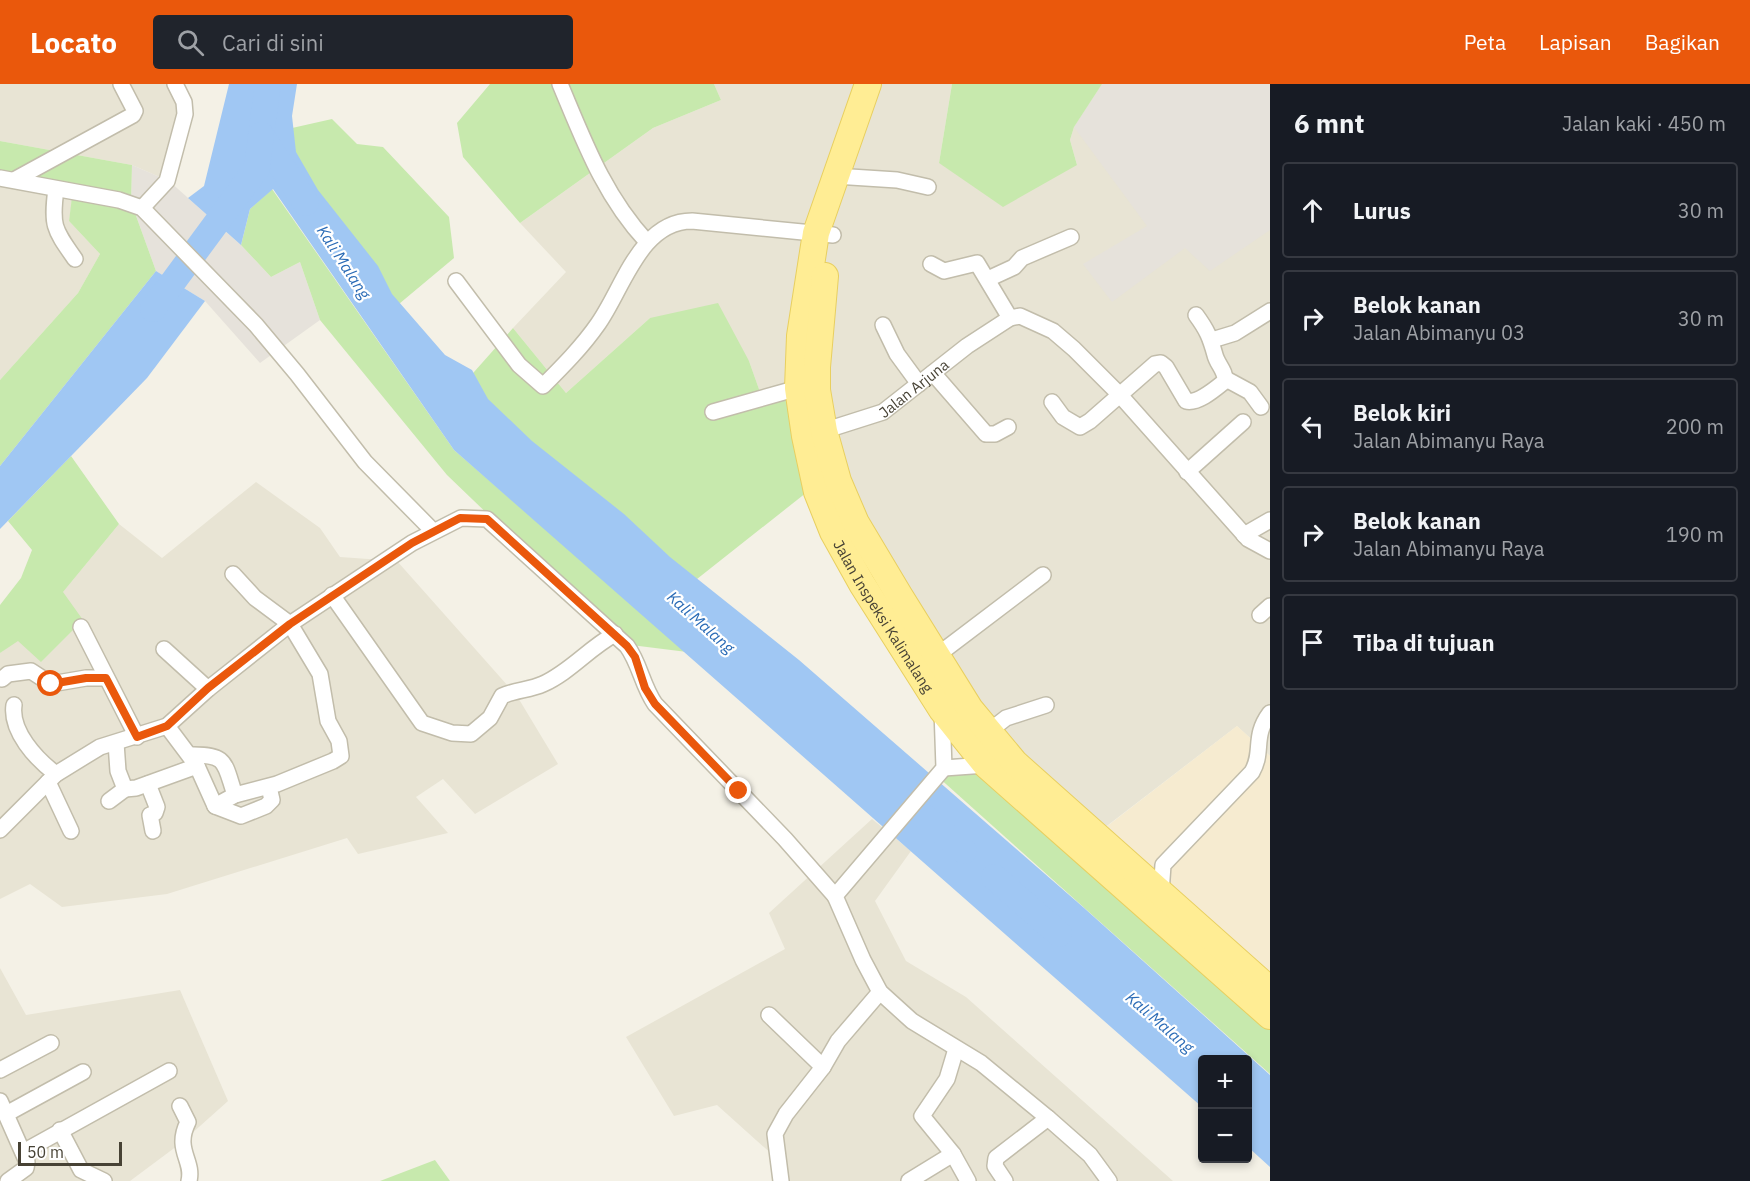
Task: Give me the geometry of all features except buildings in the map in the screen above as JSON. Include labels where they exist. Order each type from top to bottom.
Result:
[{"type":"main road","name":"Jalan Inspeksi Kalimalang","points":[[814,434],[798,388],[804,295],[843,176],[868,84]]},
{"type":"main road","name":"Jalan Inspeksi Kalimalang","points":[[843,176],[883,84]]},
{"type":"main road","name":"Jalan Inspeksi Kalimalang","points":[[824,234],[814,434],[817,492],[833,532],[859,554],[981,749],[1025,774],[1161,893],[1181,924],[1270,1016]]},
{"type":"main road","name":"Jalan Inspeksi Kalimalang","points":[[927,663],[942,710],[981,749],[1181,924],[1270,990]]},
{"type":"street","points":[[7,179],[133,115],[135,111],[121,84]]},
{"type":"street","points":[[147,212],[167,181],[185,114],[184,102],[175,84]]},
{"type":"street","points":[[561,84],[605,187],[631,225],[647,242]]},
{"type":"street","points":[[843,176],[897,180],[928,187]]},
{"type":"street","points":[[7,179],[119,200],[147,212],[256,326],[297,374],[365,462],[433,531]]},
{"type":"street","points":[[56,189],[52,214],[55,231],[75,259]]},
{"type":"street","points":[[456,281],[519,365],[543,386],[564,366],[598,324],[647,242],[666,227],[681,221],[824,234]]},
{"type":"street","points":[[988,279],[1014,267],[1022,258],[1071,237]]},
{"type":"street","points":[[931,264],[944,271],[974,262],[980,266],[1010,318],[1020,316],[1030,318],[1053,331],[1119,394],[1244,535],[1259,547],[1270,551]]},
{"type":"street","points":[[1212,340],[1235,333],[1270,311]]},
{"type":"street","points":[[1196,315],[1212,340],[1215,355],[1226,379],[1250,392],[1261,407]]},
{"type":"street","name":"Jalan Arjuna","points":[[814,434],[883,412],[967,346],[1010,318]]},
{"type":"street","points":[[883,324],[897,354],[919,384]]},
{"type":"street","points":[[1052,402],[1063,417],[1080,427],[1090,421],[1155,364],[1161,363],[1166,367],[1183,398],[1189,402],[1215,389],[1226,379]]},
{"type":"street","points":[[933,373],[986,434],[995,434],[1008,427]]},
{"type":"street","points":[[713,412],[798,388]]},
{"type":"street","points":[[1187,472],[1243,422]]},
{"type":"street","points":[[0,830],[52,778],[84,755],[167,726],[208,688],[290,624],[433,531],[460,518],[487,519],[615,634],[635,657],[645,688],[655,704],[785,839],[835,896],[863,960],[880,992],[912,1021],[981,1063],[1048,1118],[1090,1155],[1109,1181]]},
{"type":"street","points":[[1244,535],[1270,520]]},
{"type":"street","points":[[215,806],[236,795],[269,787],[341,756],[339,741],[328,721],[321,674],[290,624],[255,598],[233,574]]},
{"type":"street","points":[[927,663],[1043,575]]},
{"type":"street","points":[[332,596],[422,723],[452,733],[471,734],[490,718],[502,696],[543,684],[573,666],[594,645],[615,634]]},
{"type":"street","points":[[81,627],[137,737]]},
{"type":"street","points":[[164,649],[208,688]]},
{"type":"street","points":[[2,679],[8,674],[31,671],[51,684],[86,678],[106,678]]},
{"type":"street","points":[[14,705],[15,724],[52,778],[71,831]]},
{"type":"street","points":[[835,896],[940,773],[981,749],[1015,713],[1046,705]]},
{"type":"street","points":[[940,773],[942,710]]},
{"type":"street","points":[[1161,893],[1163,865],[1252,772],[1256,765],[1259,729],[1270,713]]},
{"type":"street","points":[[167,726],[194,760],[215,806],[241,816],[266,806],[272,800],[269,787]]},
{"type":"street","points":[[116,743],[118,771],[125,789]]},
{"type":"street","points":[[109,801],[125,789],[148,783],[194,760],[217,756],[226,763],[236,795]]},
{"type":"street","points":[[148,783],[158,807],[155,813],[150,815],[153,831]]},
{"type":"street","points":[[782,1181],[775,1134],[786,1114],[823,1067],[838,1041],[880,992]]},
{"type":"street","points":[[769,1015],[823,1067]]},
{"type":"street","points":[[0,1070],[51,1043]]},
{"type":"street","points":[[956,1049],[947,1079],[922,1116],[953,1154],[968,1181]]},
{"type":"street","points":[[23,1152],[169,1071]]},
{"type":"street","points":[[8,1181],[26,1168],[27,1162],[4,1107],[83,1072]]},
{"type":"street","points":[[180,1106],[188,1122],[183,1133],[182,1148],[191,1173],[189,1181]]},
{"type":"street","points":[[1005,1181],[995,1166],[996,1158],[1048,1118]]},
{"type":"street","points":[[60,1130],[81,1170],[104,1181]]},
{"type":"street","points":[[909,1181],[953,1154]]},
{"type":"shaded area","points":[[0,84],[179,84],[191,109],[169,181],[132,165],[0,141]]},
{"type":"shaded area","points":[[714,84],[952,84],[939,163],[1077,165],[1070,140],[1074,127],[1102,84],[1270,84],[1270,756],[1237,726],[1095,835],[937,656],[802,391],[765,406],[749,361],[650,318],[566,393],[513,328],[566,272],[520,223],[653,128],[721,100]]},
{"type":"shaded area","points":[[1102,84],[1270,84],[1270,230],[1210,271],[1185,248],[1112,302],[1083,264],[1147,226],[1074,127]]},
{"type":"shaded area","points":[[132,165],[169,181],[241,245],[271,277],[300,262],[320,320],[260,363],[205,301],[156,271],[131,202]]},
{"type":"shaded area","points":[[0,173],[74,189],[69,221],[100,254],[78,293],[0,380]]},
{"type":"shaded area","points":[[256,482],[320,528],[340,557],[397,561],[517,696],[558,764],[475,814],[443,779],[416,797],[448,833],[358,854],[347,838],[167,894],[62,907],[30,884],[0,899],[0,653],[17,640],[82,620],[62,593],[119,524],[162,558]]},
{"type":"shaded area","points":[[1237,726],[1270,756],[1270,978],[1101,831]]},
{"type":"shaded area","points":[[872,819],[911,851],[875,901],[906,961],[966,997],[1173,1181],[774,1181],[775,1157],[717,1105],[674,1116],[626,1037],[785,949],[769,913]]},
{"type":"shaded area","points":[[0,968],[26,1015],[180,990],[228,1101],[181,1143],[130,1181],[0,1181]]},
{"type":"green space","points":[[490,84],[714,84],[721,100],[653,128],[520,223],[463,157],[457,123]]},
{"type":"green space","points":[[952,84],[1102,84],[1074,127],[1070,140],[1077,165],[1003,207],[939,163]]},
{"type":"green space","points":[[332,119],[357,144],[383,147],[449,217],[454,258],[381,319],[261,135]]},
{"type":"green space","points":[[0,141],[132,165],[131,202],[156,271],[0,466],[0,380],[78,293],[100,254],[69,221],[73,189],[0,173]]},
{"type":"green space","points":[[272,189],[454,450],[687,652],[623,644],[447,475],[320,320],[300,262],[271,277],[241,245],[250,209]]},
{"type":"green space","points":[[718,303],[749,361],[765,406],[803,391],[816,485],[673,598],[458,390],[513,328],[566,393],[650,318]]},
{"type":"green space","points":[[71,456],[119,524],[63,592],[83,620],[41,662],[18,641],[0,653],[0,605],[21,578],[32,550],[8,521]]},
{"type":"green space","points":[[970,765],[1270,1015],[1270,1074],[1252,1058],[1252,1055],[1249,1055],[937,776]]},
{"type":"green space","points":[[435,1160],[450,1181],[380,1181]]},
{"type":"water","points":[[229,84],[297,84],[292,116],[296,152],[318,190],[378,266],[392,294],[445,355],[472,370],[488,399],[532,441],[624,514],[670,557],[799,660],[1083,907],[1248,1055],[1198,1055],[1198,1103],[454,450],[273,189],[250,209],[241,245],[188,198],[204,186]]},
{"type":"water","points":[[156,271],[205,301],[147,378],[0,529],[0,466]]},
{"type":"water","points":[[1252,1059],[1270,1075],[1270,1167],[1252,1151]]},
{"type":"waterway","name":"Kali Malang","points":[[268,84],[261,135],[306,203]]},
{"type":"waterway","points":[[153,309],[257,168],[261,135]]},
{"type":"waterway","name":"Kali Malang","points":[[925,817],[964,851]]},
{"type":"waterway","name":"Kali Malang","points":[[994,877],[1059,934]]},
{"type":"route","points":[[51,684],[68,683],[86,678],[106,678],[137,737],[167,726],[208,688],[290,624],[447,522],[474,516],[487,519],[627,646],[635,657],[638,672],[655,704],[739,791]]}]
